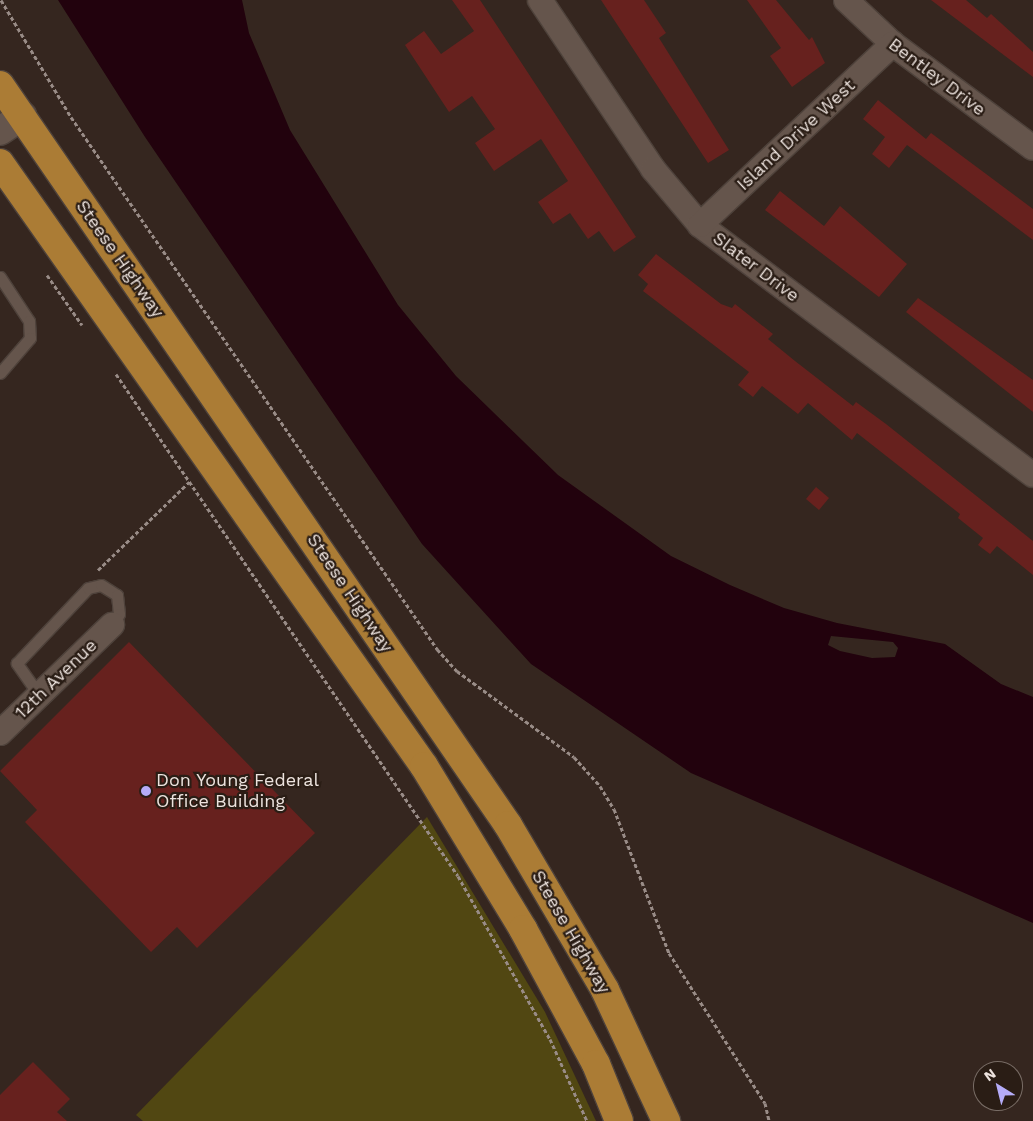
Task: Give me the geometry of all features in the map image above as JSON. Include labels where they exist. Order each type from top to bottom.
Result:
[{"type":"highway","name":"Steese Highway","points":[[0,85],[11,124],[508,825],[605,990],[668,1121]]},
{"type":"highway","points":[[0,164],[424,766],[524,929],[596,1064],[619,1121]]},
{"type":"street","name":"Slater Drive","points":[[540,0],[653,169],[700,225],[1033,475]]},
{"type":"street","name":"Bentley Drive","points":[[846,0],[892,44],[1033,148]]},
{"type":"street","name":"Island Drive West","points":[[700,225],[892,44]]},
{"type":"street","name":"12th Avenue","points":[[0,733],[112,625]]},
{"type":"lane","points":[[0,276],[29,321],[30,338],[0,373]]},
{"type":"lane","points":[[39,695],[17,663],[88,588],[101,585],[117,595],[119,614],[112,625]]},
{"type":"path","points":[[1,0],[71,117],[437,649],[457,671],[574,756],[600,786],[614,809],[669,953],[764,1104],[769,1121]]},
{"type":"path","points":[[41,267],[88,334]]},
{"type":"path","points":[[115,372],[458,876],[550,1038],[587,1121]]},
{"type":"path","points":[[88,588],[98,569],[189,482]]},
{"type":"shaded area","points":[[58,0],[242,0],[249,33],[290,130],[398,305],[456,376],[558,475],[671,556],[730,585],[784,608],[837,623],[945,644],[1001,684],[1033,697],[1033,923],[691,773],[531,664],[422,544],[145,137]],"holes":[[[831,636],[893,642],[898,648],[895,657],[872,658],[840,651],[828,645]]]},
{"type":"shaded area","points":[[427,817],[545,1012],[596,1121],[143,1121],[136,1115]]},
{"type":"building","points":[[452,0],[480,0],[636,237],[614,252],[599,231],[588,239],[570,213],[553,224],[538,202],[568,181],[541,139],[494,171],[475,143],[495,129],[472,96],[449,112],[405,45],[424,31],[441,54],[474,31]]},
{"type":"building","points":[[601,0],[644,0],[666,33],[659,38],[729,150],[708,163]]},
{"type":"building","points":[[747,0],[776,0],[809,40],[812,37],[825,63],[792,87],[770,56],[781,48]]},
{"type":"building","points":[[931,0],[966,0],[987,18],[991,14],[1033,52],[1033,77]]},
{"type":"building","points":[[878,100],[926,139],[931,133],[1033,209],[1033,240],[907,145],[889,168],[872,154],[885,137],[863,119]]},
{"type":"building","points":[[780,191],[824,226],[840,206],[907,264],[879,297],[765,210]]},
{"type":"building","points":[[656,254],[721,304],[732,308],[735,304],[773,334],[768,339],[795,361],[853,406],[856,402],[886,424],[1033,541],[1033,575],[997,546],[990,554],[978,545],[983,538],[958,518],[960,514],[857,433],[852,440],[808,403],[798,414],[762,386],[753,397],[738,385],[749,372],[643,291],[648,284],[638,275]]},
{"type":"building","points":[[918,298],[1033,380],[1033,412],[906,312]]},
{"type":"building","points":[[816,487],[829,498],[819,510],[806,499]]},
{"type":"building","name":"Don Young Federal Office Building","points":[[129,642],[315,833],[197,948],[177,927],[151,952],[25,822],[37,810],[0,771]]},
{"type":"building","points":[[33,1062],[70,1099],[57,1112],[67,1121],[0,1121],[0,1095]]},
{"type":"place","name":"Don Young Federal Office Building","points":[[146,791]]}]
